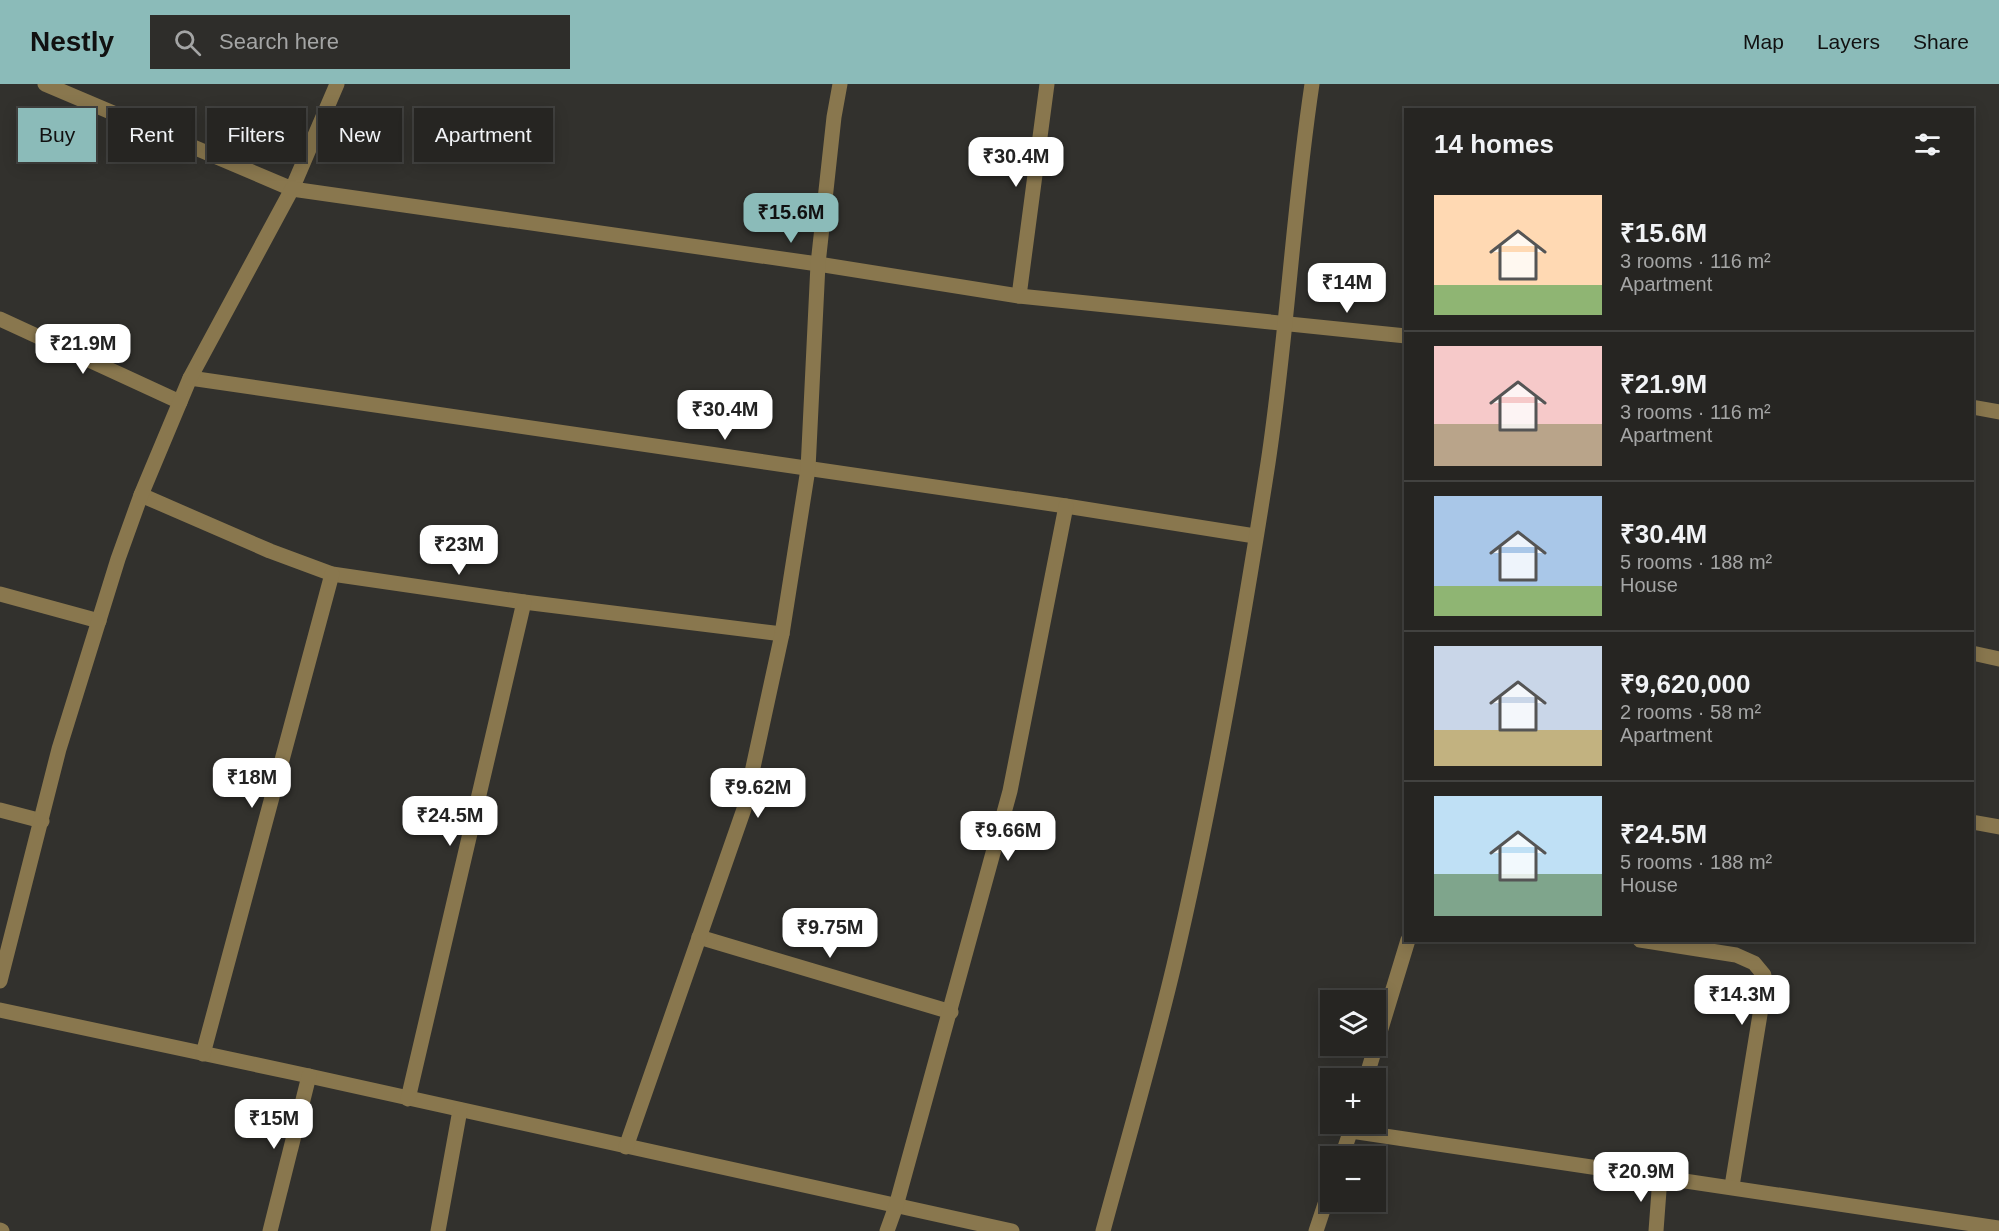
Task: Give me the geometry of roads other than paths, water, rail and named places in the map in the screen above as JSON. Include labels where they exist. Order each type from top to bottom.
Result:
[{"type":"street","points":[[45,84],[292,189],[818,264],[1019,296],[1404,336]]},
{"type":"street","points":[[0,981],[59,749],[118,559],[141,495],[190,378],[292,189],[337,84]]},
{"type":"street","points":[[626,1147],[744,809],[782,634],[808,470],[818,264],[834,117],[840,84]]},
{"type":"street","points":[[1019,296],[1047,84]]},
{"type":"street","points":[[1103,1231],[1176,955],[1223,737],[1268,463],[1286,325],[1302,151],[1312,84]]},
{"type":"street","points":[[0,318],[180,402]]},
{"type":"street","points":[[190,378],[1066,506],[1255,536]]},
{"type":"street","points":[[1974,407],[1999,411]]},
{"type":"street","points":[[141,495],[270,551],[332,574],[524,602],[782,634]]},
{"type":"street","points":[[887,1231],[951,1012],[1010,791],[1066,506]]},
{"type":"street","points":[[203,1054],[332,574]]},
{"type":"street","points":[[0,594],[99,621]]},
{"type":"street","points":[[408,1099],[524,602]]},
{"type":"street","points":[[1974,653],[1999,659]]},
{"type":"street","points":[[0,810],[42,821]]},
{"type":"street","points":[[1974,822],[1999,827]]},
{"type":"street","points":[[699,937],[951,1012]]},
{"type":"street","points":[[1369,1068],[1407,942]]},
{"type":"street","points":[[1653,942],[1736,955],[1754,963],[1764,975],[1763,996],[1732,1186]]},
{"type":"street","points":[[0,1010],[1012,1231]]},
{"type":"street","points":[[270,1231],[309,1076]]},
{"type":"street","points":[[438,1231],[460,1110]]},
{"type":"street","points":[[1386,1133],[1999,1228]]},
{"type":"street","points":[[1656,1231],[1660,1177]]},
{"type":"street","points":[[1316,1231],[1322,1212]]}]
